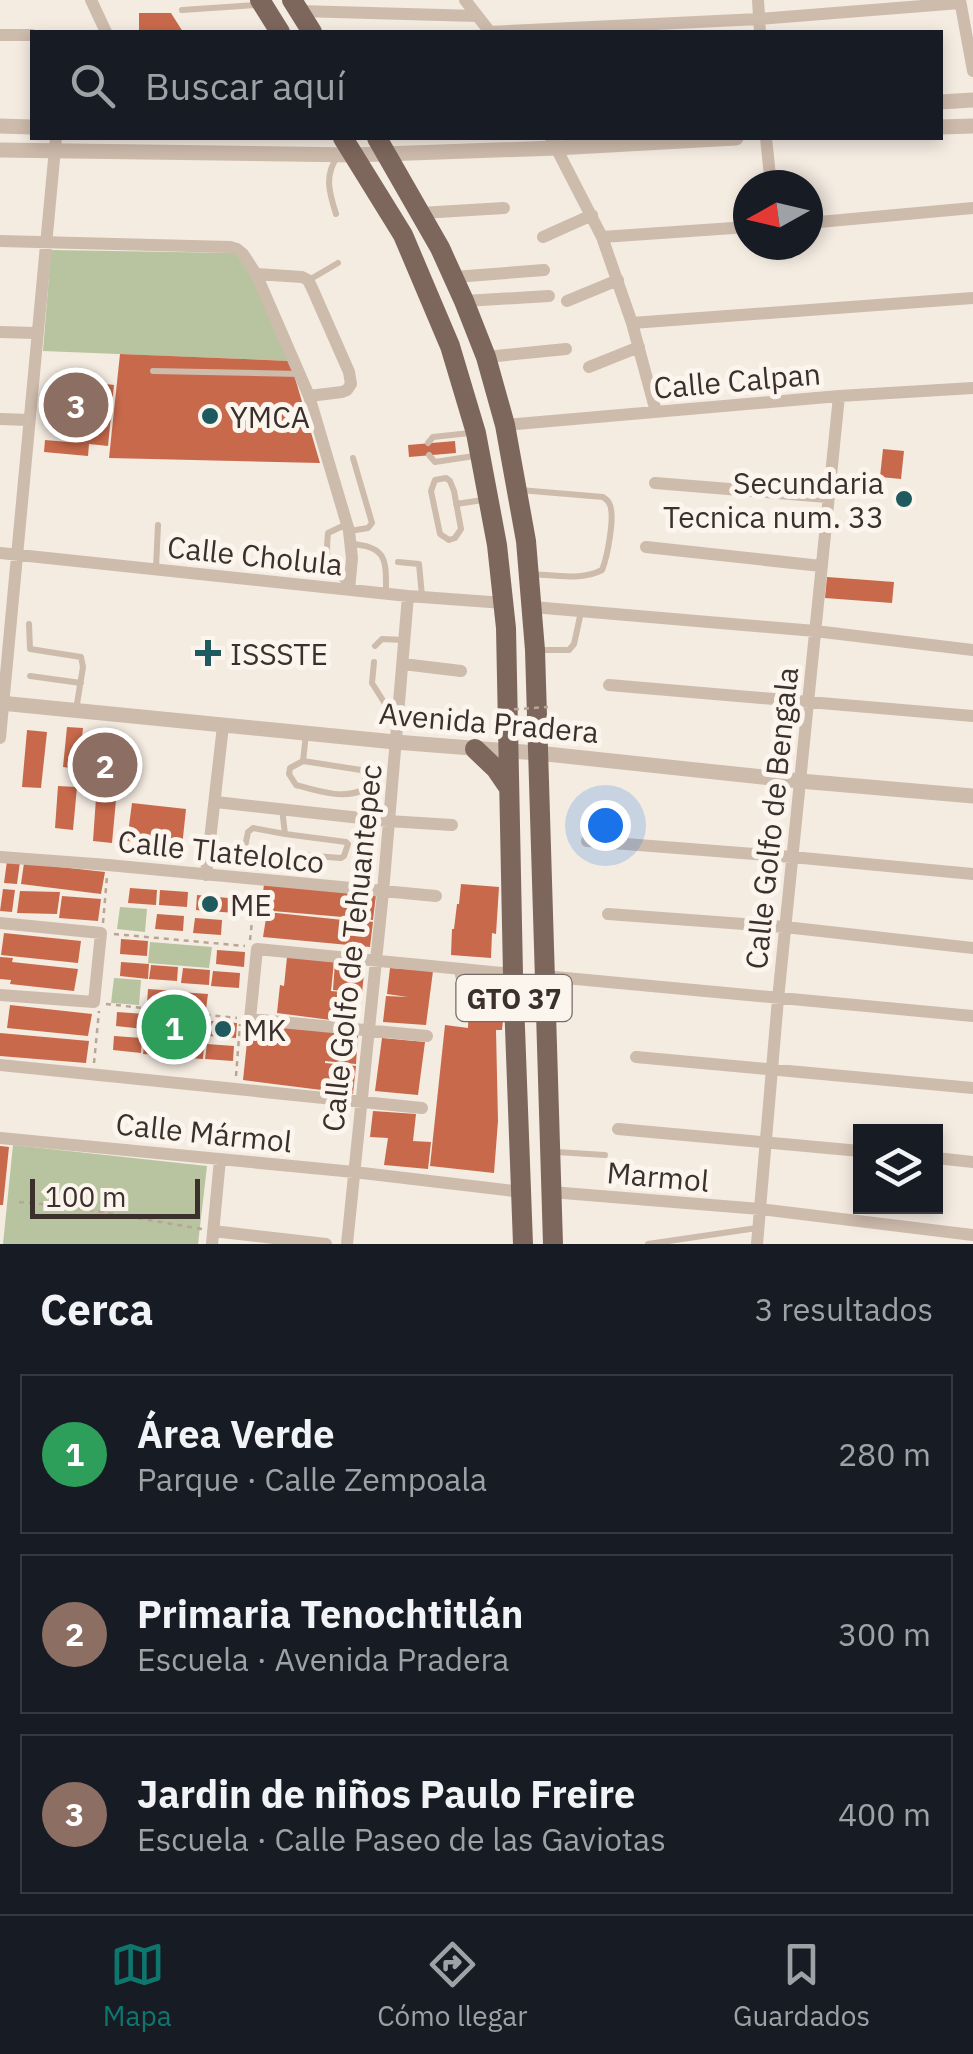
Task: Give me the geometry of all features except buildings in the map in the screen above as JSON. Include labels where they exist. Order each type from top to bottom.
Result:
[{"type":"main road","points":[[261,2],[279,30]]},
{"type":"main road","points":[[296,5],[311,30]]},
{"type":"main road","name":"GTO 37","points":[[382,145],[464,300],[486,357],[505,425],[517,490],[533,607],[553,1244]]},
{"type":"main road","name":"GTO 37","points":[[345,149],[386,204],[417,265],[455,360],[476,432],[489,499],[504,603],[522,1244]]},
{"type":"main road","points":[[475,749],[509,788]]},
{"type":"street","points":[[90,0],[105,30]]},
{"type":"street","points":[[466,0],[488,30]]},
{"type":"street","points":[[758,0],[759,26]]},
{"type":"street","points":[[580,30],[759,26],[960,2],[970,36],[973,71]]},
{"type":"street","points":[[296,5],[477,16]]},
{"type":"street","points":[[0,34],[30,35]]},
{"type":"street","points":[[943,102],[973,100]]},
{"type":"street","points":[[0,126],[30,127]]},
{"type":"street","points":[[943,127],[973,126]]},
{"type":"street","points":[[0,150],[55,144],[345,149],[663,140]]},
{"type":"street","points":[[766,140],[769,170]]},
{"type":"street","points":[[554,143],[602,237],[632,323],[656,412]]},
{"type":"street","points":[[0,738],[6,625],[18,554],[55,144]]},
{"type":"street","points":[[421,213],[504,208]]},
{"type":"street","points":[[823,222],[973,208]]},
{"type":"street","points":[[543,237],[592,215]]},
{"type":"street","points":[[602,237],[733,229]]},
{"type":"street","points":[[0,241],[237,249],[256,274],[308,396],[349,533],[349,588]]},
{"type":"street","points":[[454,277],[544,270]]},
{"type":"street","points":[[256,274],[308,280],[351,378],[347,390],[308,396]]},
{"type":"street","points":[[567,301],[618,280]]},
{"type":"street","points":[[464,300],[549,296]]},
{"type":"street","points":[[632,323],[973,298]]},
{"type":"street","points":[[0,332],[36,333]]},
{"type":"street","points":[[589,366],[639,347]]},
{"type":"street","points":[[486,357],[566,350]]},
{"type":"street","name":"Calle Calpan","points":[[505,425],[973,388]]},
{"type":"street","name":"Calle Golfo de Bengala","points":[[757,1244],[839,396]]},
{"type":"street","points":[[0,419],[29,420]]},
{"type":"street","points":[[655,483],[827,497]]},
{"type":"street","points":[[646,547],[821,566]]},
{"type":"street","name":"Calle Cholula","points":[[0,553],[504,603]]},
{"type":"street","name":"Calle Golfo de Tehuantepec","points":[[347,1244],[404,640],[415,596]]},
{"type":"street","points":[[533,607],[815,631],[973,650]]},
{"type":"street","points":[[403,664],[461,671]]},
{"type":"street","points":[[610,685],[973,716]]},
{"type":"street","name":"Avenida Pradera","points":[[2,703],[973,796]]},
{"type":"street","points":[[206,875],[223,726]]},
{"type":"street","points":[[216,802],[452,826]]},
{"type":"street","points":[[587,842],[973,874]]},
{"type":"street","name":"Calle Tlatelolco","points":[[0,857],[436,896]]},
{"type":"street","points":[[608,914],[785,927],[973,948]]},
{"type":"street","points":[[0,924],[102,933],[97,1003],[0,995]]},
{"type":"street","points":[[427,1036],[245,1018],[253,947],[513,974]]},
{"type":"street","points":[[544,976],[973,1016]]},
{"type":"street","points":[[636,1057],[973,1088]]},
{"type":"street","points":[[0,1065],[422,1108]]},
{"type":"street","points":[[618,1128],[853,1150]]},
{"type":"street","name":"Calle Mármol","points":[[0,1138],[522,1192]]},
{"type":"street","points":[[220,1159],[212,1237],[326,1244]]},
{"type":"street","points":[[943,1159],[973,1162]]},
{"type":"street","name":"Marmol","points":[[551,1192],[760,1210],[973,1236]]},
{"type":"lane","points":[[182,10],[261,2]]},
{"type":"lane","points":[[336,214],[327,186],[331,166],[345,149]]},
{"type":"lane","points":[[308,280],[338,263]]},
{"type":"lane","points":[[153,371],[300,374]]},
{"type":"lane","points":[[428,443],[432,437],[476,432]]},
{"type":"lane","points":[[429,456],[440,462],[481,455]]},
{"type":"lane","points":[[349,588],[328,564],[328,533],[349,533],[372,523],[353,458]]},
{"type":"lane","points":[[434,480],[450,481],[456,504],[461,529],[456,538],[448,540],[437,526],[431,491],[434,480]]},
{"type":"lane","points":[[517,490],[603,497],[611,511],[602,570],[584,576],[530,574]]},
{"type":"lane","points":[[456,504],[489,499]]},
{"type":"lane","points":[[156,569],[158,525]]},
{"type":"lane","points":[[349,533],[360,545],[383,555],[386,594]]},
{"type":"lane","points":[[398,562],[420,564],[415,596]]},
{"type":"lane","points":[[535,650],[569,650],[574,644],[581,611]]},
{"type":"lane","points":[[29,624],[29,645],[33,650],[80,658],[83,667],[76,712]]},
{"type":"lane","points":[[376,646],[382,639],[404,640]]},
{"type":"lane","points":[[374,662],[372,684],[397,724]]},
{"type":"lane","points":[[30,676],[81,682]]},
{"type":"lane","points":[[302,761],[306,734]]},
{"type":"lane","points":[[302,761],[360,770],[365,774],[364,789],[341,794],[296,785],[290,768],[302,761]]},
{"type":"lane","points":[[282,809],[285,834]]},
{"type":"lane","points":[[253,828],[285,834],[348,844],[341,858],[248,851],[245,846],[253,828]]},
{"type":"lane","points":[[457,968],[462,991],[514,996]]},
{"type":"lane","points":[[550,1152],[605,1155]]},
{"type":"lane","points":[[648,1244],[758,1228]]},
{"type":"path","points":[[504,710],[548,708]]},
{"type":"path","points":[[108,865],[102,933],[253,947],[256,879]]},
{"type":"path","points":[[92,1074],[97,1003],[245,1018],[235,1087]]},
{"type":"path","points":[[19,1202],[66,1206],[212,1237]]},
{"type":"green space","points":[[51,250],[236,253],[255,279],[290,361],[43,351]]},
{"type":"green space","points":[[120,907],[147,909],[145,932],[117,929]]},
{"type":"green space","points":[[150,942],[212,947],[209,968],[148,963]]},
{"type":"green space","points":[[114,978],[141,980],[139,1005],[111,1003]]},
{"type":"green space","points":[[147,1014],[203,1019],[200,1040],[145,1036]]},
{"type":"green space","points":[[13,1145],[207,1166],[198,1244],[3,1244]]},
{"type":"place","name":"Jardin de niños Paulo Freire","points":[[76,405]]},
{"type":"place","name":"YMCA","points":[[210,416]]},
{"type":"place","name":"Secundaria Tecnica num. 33","points":[[904,499]]},
{"type":"place","name":"ISSSTE","points":[[208,653]]},
{"type":"place","name":"Primaria Tenochtitlán","points":[[105,765]]},
{"type":"place","name":"ME","points":[[210,904]]},
{"type":"place","name":"Área Verde","points":[[174,1027]]},
{"type":"place","name":"MK","points":[[223,1029]]}]
